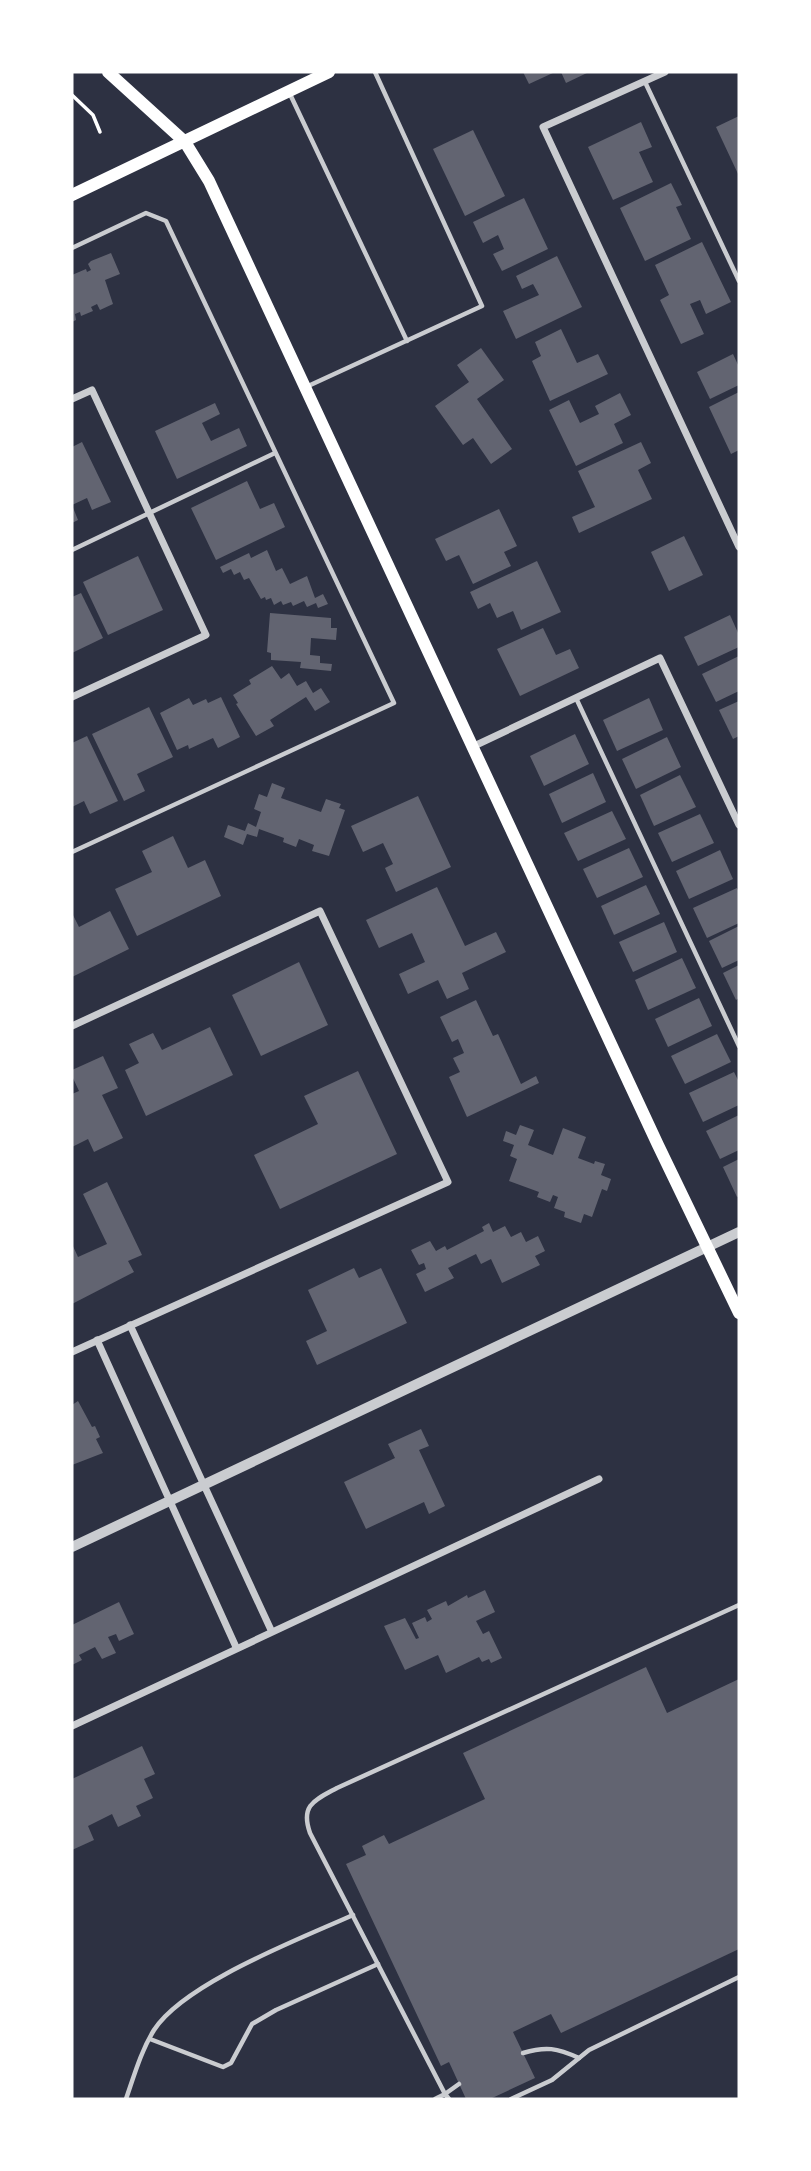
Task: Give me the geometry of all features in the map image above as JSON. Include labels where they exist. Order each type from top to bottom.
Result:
[{"type":"main road","points":[[108,72],[185,142],[209,181],[739,1313]]},
{"type":"main road","points":[[72,195],[329,72]]},
{"type":"street","points":[[665,72],[543,127],[739,547]]},
{"type":"street","points":[[72,399],[92,390],[206,635],[72,697]]},
{"type":"street","points":[[472,747],[660,658],[739,825]]},
{"type":"street","points":[[72,1026],[320,911],[448,1182],[72,1352]]},
{"type":"street","points":[[72,1547],[739,1232]]},
{"type":"street","points":[[130,1325],[271,1630]]},
{"type":"street","points":[[97,1340],[236,1647]]},
{"type":"street","points":[[72,1726],[271,1630],[599,1479]]},
{"type":"lane","points":[[305,387],[482,306],[375,72]]},
{"type":"lane","points":[[645,81],[739,281]]},
{"type":"lane","points":[[289,91],[407,341]]},
{"type":"lane","points":[[72,248],[146,213],[166,221],[394,703],[72,852]]},
{"type":"lane","points":[[72,550],[275,453]]},
{"type":"lane","points":[[576,698],[739,1046]]},
{"type":"lane","points":[[447,2097],[306,1821],[309,1807],[316,1800],[739,1605]]},
{"type":"lane","points":[[126,2099],[155,2028],[183,1999],[231,1972],[353,1915]]},
{"type":"lane","points":[[150,2039],[223,2067],[232,2063],[252,2024],[276,2010],[378,1964]]},
{"type":"lane","points":[[511,2099],[552,2080],[589,2050],[739,1977]]},
{"type":"lane","points":[[523,2053],[540,2048],[554,2049],[579,2058]]},
{"type":"lane","points":[[435,2099],[447,2097],[458,2084]]},
{"type":"path","points":[[72,95],[93,115],[100,132]]},
{"type":"building","points":[[523,72],[555,72],[529,84]]},
{"type":"building","points":[[561,72],[589,72],[566,83]]},
{"type":"building","points":[[739,116],[739,176],[716,127]]},
{"type":"building","points":[[641,122],[652,147],[639,152],[653,182],[613,200],[588,147]]},
{"type":"building","points":[[473,130],[505,196],[465,216],[433,149]]},
{"type":"building","points":[[671,183],[682,205],[676,207],[691,239],[645,261],[620,208]]},
{"type":"building","points":[[524,198],[548,249],[502,271],[493,254],[504,249],[498,235],[483,243],[473,222]]},
{"type":"building","points":[[702,242],[731,302],[706,314],[700,300],[690,304],[704,334],[681,344],[660,300],[669,295],[655,265]]},
{"type":"building","points":[[111,253],[120,274],[105,280],[113,304],[100,310],[97,304],[91,307],[93,311],[81,316],[80,312],[75,314],[76,320],[72,322],[72,275],[86,269],[87,272],[91,270],[88,264],[91,261]]},
{"type":"building","points":[[557,256],[582,307],[516,339],[503,311],[539,295],[533,284],[522,289],[516,276]]},
{"type":"building","points":[[561,329],[577,363],[598,354],[608,374],[550,401],[532,361],[541,356],[535,342]]},
{"type":"building","points":[[481,348],[504,380],[477,399],[512,449],[491,464],[473,438],[463,445],[435,406],[469,382],[457,365]]},
{"type":"building","points":[[733,354],[739,367],[739,385],[710,399],[697,372]]},
{"type":"building","points":[[739,392],[739,450],[731,454],[709,407]]},
{"type":"building","points":[[620,393],[631,415],[614,424],[623,443],[576,466],[549,410],[569,400],[580,423],[599,414],[595,406]]},
{"type":"building","points":[[215,403],[220,414],[202,423],[211,441],[239,428],[247,446],[177,479],[155,431]]},
{"type":"building","points":[[82,442],[111,502],[92,510],[87,498],[72,505],[72,447]]},
{"type":"building","points":[[641,442],[651,463],[638,470],[652,499],[579,533],[572,517],[595,507],[578,471]]},
{"type":"building","points":[[247,481],[260,509],[274,503],[285,527],[216,560],[191,508]]},
{"type":"building","points":[[72,505],[78,520],[72,523]]},
{"type":"building","points":[[499,509],[517,546],[504,552],[511,566],[473,584],[459,555],[446,561],[435,539]]},
{"type":"building","points":[[684,536],[703,575],[669,591],[651,552]]},
{"type":"building","points":[[267,550],[276,571],[282,568],[290,584],[307,576],[315,598],[323,594],[328,604],[318,608],[316,603],[307,607],[304,601],[293,606],[291,602],[283,605],[281,601],[274,605],[271,598],[261,599],[249,578],[244,580],[240,572],[234,575],[231,569],[223,573],[220,567],[249,553],[251,558]]},
{"type":"building","points":[[138,556],[163,610],[108,635],[83,582]]},
{"type":"building","points":[[537,561],[561,612],[521,630],[513,611],[497,618],[490,603],[478,609],[470,592]]},
{"type":"building","points":[[81,593],[103,638],[72,653],[72,597]]},
{"type":"building","points":[[270,613],[331,618],[331,628],[337,628],[336,640],[311,638],[310,655],[320,656],[320,663],[332,664],[331,671],[300,668],[301,662],[271,660],[271,653],[267,652]]},
{"type":"building","points":[[730,615],[739,635],[739,647],[698,666],[684,637]]},
{"type":"building","points":[[543,628],[556,655],[570,649],[579,668],[520,696],[497,649]]},
{"type":"building","points":[[739,656],[739,691],[716,702],[702,674]]},
{"type":"building","points":[[272,666],[281,679],[289,673],[297,686],[306,681],[313,693],[321,688],[330,702],[315,711],[306,697],[270,720],[274,726],[256,736],[233,695],[251,684],[249,680]]},
{"type":"building","points":[[221,697],[240,737],[218,748],[213,738],[189,749],[188,745],[177,750],[160,713],[189,698],[193,705],[206,699],[208,703]]},
{"type":"building","points":[[649,698],[663,730],[617,751],[603,720]]},
{"type":"building","points":[[739,701],[739,736],[733,739],[719,710]]},
{"type":"building","points":[[149,707],[173,757],[137,774],[145,791],[124,801],[92,734]]},
{"type":"building","points":[[575,734],[589,764],[544,786],[530,756]]},
{"type":"building","points":[[87,736],[118,801],[90,814],[84,801],[72,807],[72,743]]},
{"type":"building","points":[[667,737],[681,767],[636,789],[622,759]]},
{"type":"building","points":[[593,773],[606,802],[562,823],[549,794]]},
{"type":"building","points":[[680,775],[696,807],[654,826],[640,795]]},
{"type":"building","points":[[272,783],[285,788],[281,798],[321,812],[326,799],[341,804],[339,808],[345,810],[329,856],[312,851],[314,845],[299,839],[296,847],[283,842],[284,838],[259,829],[257,837],[247,834],[243,845],[224,837],[228,825],[245,831],[248,823],[256,827],[261,812],[254,809],[259,794],[267,797]]},
{"type":"building","points":[[418,796],[451,867],[396,892],[385,868],[393,864],[383,843],[363,852],[351,826]]},
{"type":"building","points":[[612,811],[626,839],[578,861],[564,833]]},
{"type":"building","points":[[700,814],[714,843],[672,862],[658,833]]},
{"type":"building","points":[[173,836],[188,868],[205,860],[221,896],[137,936],[115,889],[152,872],[142,851]]},
{"type":"building","points":[[629,848],[643,877],[597,898],[583,869]]},
{"type":"building","points":[[720,850],[733,879],[689,899],[676,871]]},
{"type":"building","points":[[646,885],[660,914],[614,935],[601,906]]},
{"type":"building","points":[[437,887],[465,946],[496,932],[506,952],[462,973],[469,989],[447,999],[438,980],[408,994],[399,974],[425,962],[412,933],[379,948],[366,920]]},
{"type":"building","points":[[737,888],[739,923],[707,938],[693,908]]},
{"type":"building","points":[[110,911],[129,949],[72,977],[72,913],[79,927]]},
{"type":"building","points":[[664,922],[677,952],[633,972],[619,942]]},
{"type":"building","points":[[739,926],[739,960],[722,968],[709,941]]},
{"type":"building","points":[[682,958],[696,988],[648,1010],[635,980]]},
{"type":"building","points":[[299,962],[328,1025],[261,1056],[232,995]]},
{"type":"building","points":[[739,965],[739,998],[736,1000],[723,973]]},
{"type":"building","points":[[699,998],[712,1026],[668,1047],[655,1019]]},
{"type":"building","points":[[476,1000],[493,1036],[498,1034],[521,1084],[536,1076],[539,1083],[467,1117],[449,1077],[460,1072],[453,1058],[464,1053],[458,1039],[452,1042],[440,1017]]},
{"type":"building","points":[[210,1027],[233,1075],[146,1116],[125,1070],[139,1063],[129,1044],[153,1033],[162,1050]]},
{"type":"building","points":[[717,1034],[731,1062],[685,1084],[671,1056]]},
{"type":"building","points":[[103,1056],[118,1088],[102,1095],[123,1138],[94,1152],[88,1139],[72,1147],[72,1094],[79,1091],[72,1070]]},
{"type":"building","points":[[358,1071],[397,1154],[280,1209],[254,1155],[318,1124],[304,1096]]},
{"type":"building","points":[[734,1072],[739,1082],[739,1105],[703,1122],[689,1093]]},
{"type":"building","points":[[739,1115],[739,1150],[720,1159],[706,1131]]},
{"type":"building","points":[[520,1125],[534,1130],[528,1145],[553,1155],[563,1128],[586,1137],[578,1158],[594,1164],[595,1161],[605,1164],[601,1175],[611,1179],[607,1191],[602,1189],[592,1217],[584,1214],[581,1223],[564,1217],[565,1212],[554,1208],[558,1197],[553,1195],[550,1202],[537,1197],[539,1192],[509,1181],[517,1159],[510,1156],[514,1145],[503,1141],[506,1131],[516,1135]]},
{"type":"building","points":[[739,1159],[739,1196],[737,1197],[723,1167]]},
{"type":"building","points":[[107,1182],[142,1255],[128,1261],[134,1272],[72,1304],[72,1244],[78,1257],[107,1244],[83,1194]]},
{"type":"building","points":[[489,1223],[493,1232],[505,1226],[511,1237],[521,1232],[526,1242],[538,1236],[545,1251],[535,1256],[540,1265],[502,1283],[491,1259],[481,1264],[476,1254],[448,1268],[454,1278],[425,1292],[416,1274],[426,1269],[424,1263],[419,1265],[411,1250],[430,1241],[436,1251],[445,1246],[447,1250],[484,1231],[482,1227]]},
{"type":"building","points":[[354,1268],[359,1278],[381,1268],[407,1323],[317,1365],[306,1341],[327,1331],[308,1290]]},
{"type":"building","points":[[78,1401],[92,1427],[95,1426],[100,1437],[96,1439],[103,1453],[72,1465],[72,1405]]},
{"type":"building","points":[[421,1429],[429,1446],[419,1450],[445,1506],[429,1514],[424,1502],[366,1529],[344,1482],[395,1458],[388,1444]]},
{"type":"building","points":[[485,1590],[495,1612],[476,1621],[483,1634],[489,1631],[502,1658],[491,1663],[489,1659],[482,1662],[479,1657],[446,1673],[438,1655],[405,1670],[384,1626],[405,1618],[416,1639],[419,1638],[412,1623],[425,1617],[427,1622],[432,1619],[427,1610],[446,1601],[448,1606],[467,1595],[468,1598]]},
{"type":"building","points":[[119,1602],[134,1634],[119,1641],[116,1634],[108,1637],[116,1653],[102,1659],[95,1647],[79,1655],[82,1660],[72,1665],[72,1625]]},
{"type":"building","points":[[646,1667],[667,1713],[739,1679],[739,1949],[561,2033],[551,2014],[513,2032],[535,2078],[490,2099],[466,2099],[449,2062],[441,2066],[346,1864],[366,1855],[362,1846],[384,1835],[389,1844],[485,1799],[463,1753]]},
{"type":"building","points":[[142,1746],[155,1774],[144,1779],[153,1798],[136,1806],[141,1816],[118,1827],[112,1814],[88,1826],[94,1840],[72,1850],[72,1779]]}]
